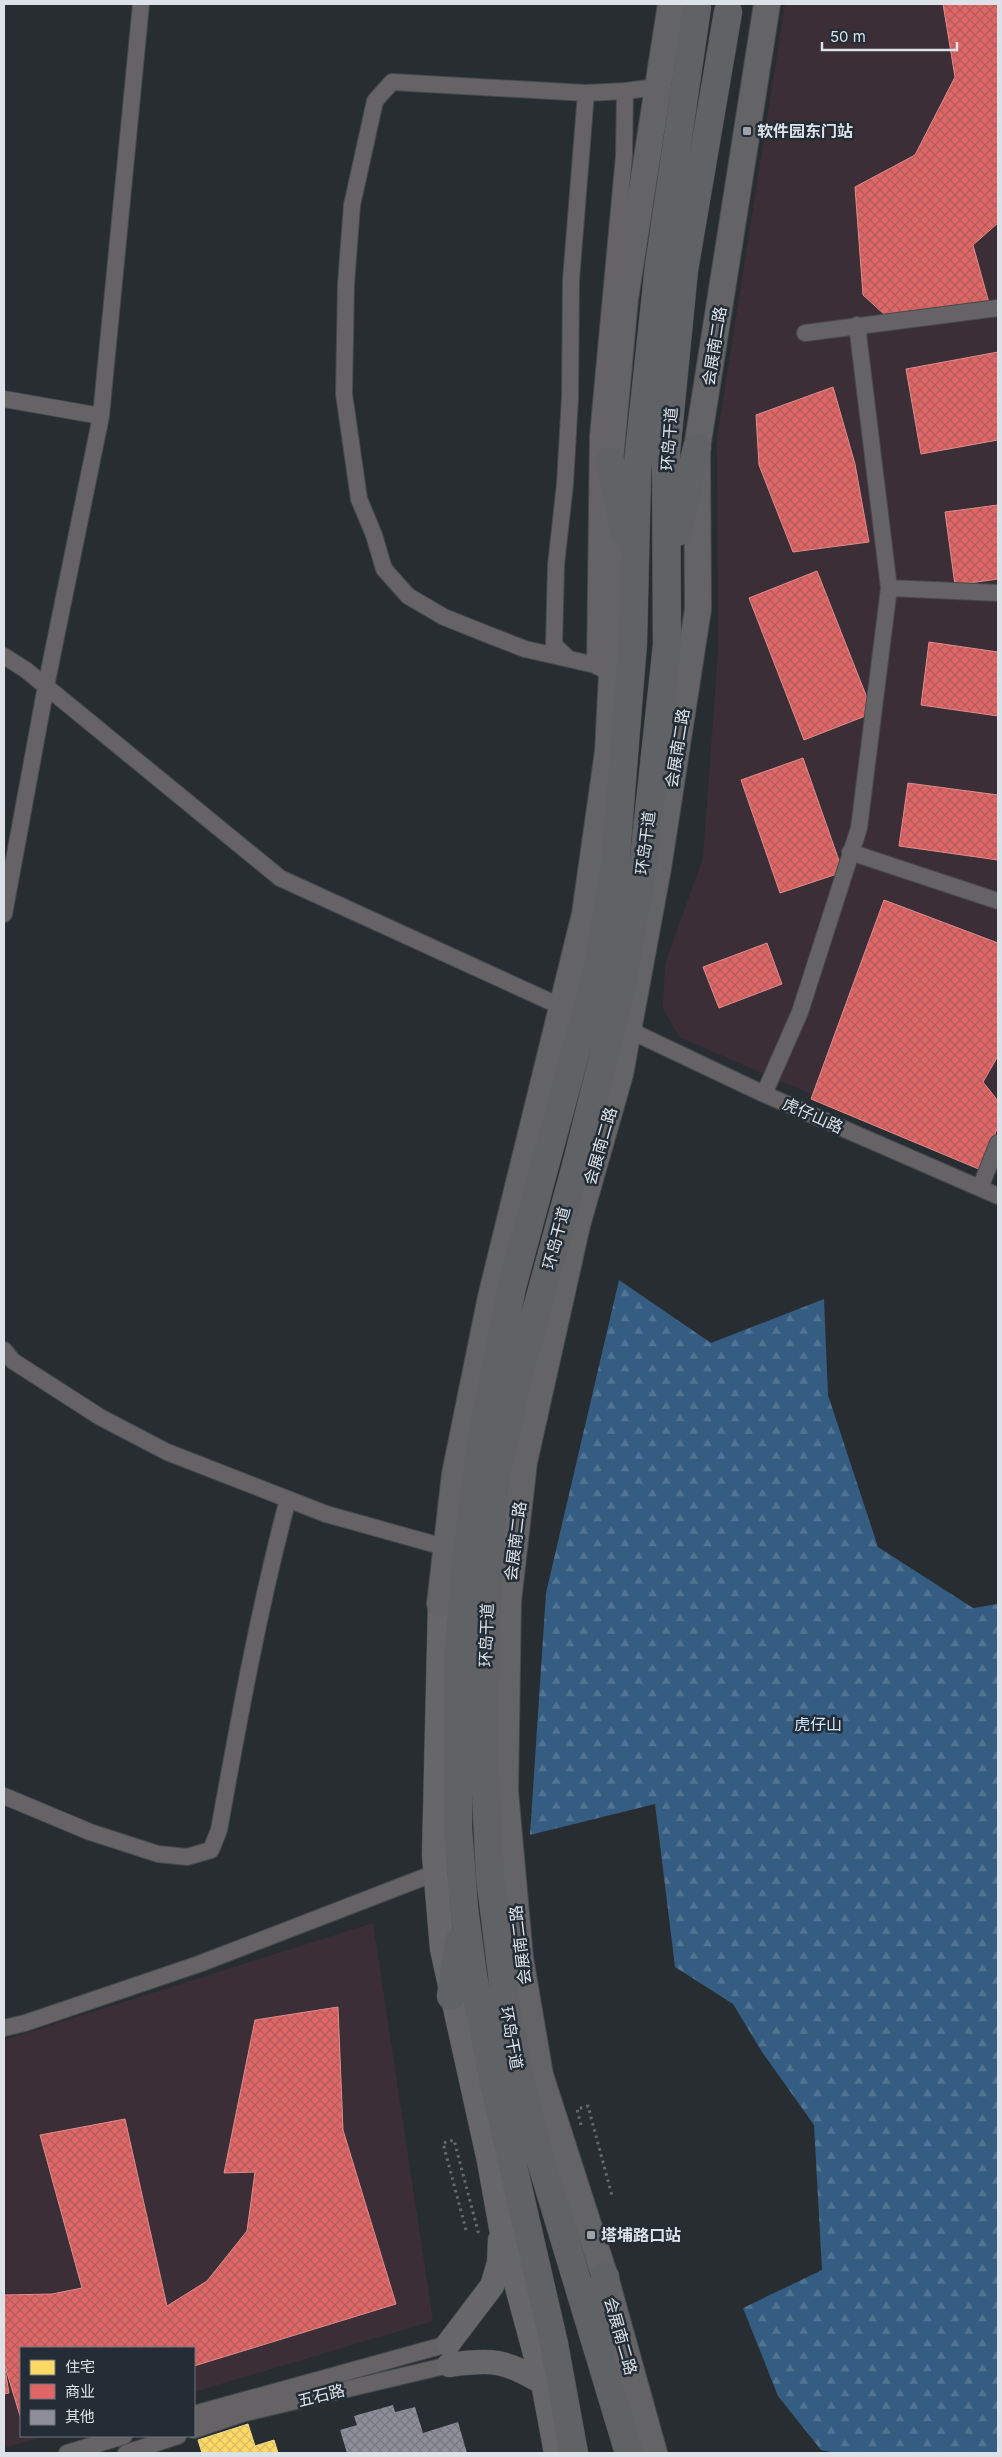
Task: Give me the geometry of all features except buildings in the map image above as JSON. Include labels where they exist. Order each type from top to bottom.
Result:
[{"type":"highway","name":"环岛干道","points":[[574,2453],[554,2344],[494,2083],[475,1986],[464,1908],[458,1829],[457,1550],[482,1438],[512,1287],[598,967],[615,866],[633,644],[637,472],[684,5]]},
{"type":"highway","name":"环岛干道","points":[[629,2453],[534,2138],[518,2071],[506,2006],[490,1876],[484,1751],[486,1613],[494,1486],[518,1378],[580,1153],[626,966],[644,858],[665,665],[666,453],[684,270],[728,12]]},
{"type":"highway","points":[[666,577],[697,448]]},
{"type":"highway","points":[[610,460],[635,581]]},
{"type":"highway","points":[[451,1996],[464,1908]]},
{"type":"highway","points":[[603,2362],[605,2277]]},
{"type":"main road","name":"会展南二路","points":[[654,2453],[605,2277],[540,2075],[520,1958],[505,1791],[508,1601],[524,1462],[577,1225],[620,1074],[658,868],[698,609],[697,448],[767,4]]},
{"type":"main road","points":[[543,2383],[522,2370],[502,2362],[476,2361],[449,2354],[492,2286],[499,2263],[490,2231],[489,2161],[442,1949],[435,1873],[436,1687],[440,1604],[457,1550],[455,1474],[491,1297],[585,914],[608,752],[604,670],[610,460],[625,298],[657,87],[684,5]]},
{"type":"main road","points":[[490,2231],[543,2383],[556,2453]]},
{"type":"street","points":[[4,914],[46,686],[101,416],[141,4]]},
{"type":"street","points":[[625,91],[624,156],[598,436],[604,670],[569,659],[525,649],[444,617],[408,596],[384,568],[374,535],[359,499],[344,394],[346,284],[352,205],[375,101],[392,82],[586,94],[657,87]]},
{"type":"street","points":[[569,659],[554,645],[556,566],[565,484],[570,398],[571,280],[586,94]]},
{"type":"street","points":[[806,333],[857,324],[998,308]]},
{"type":"street","points":[[764,1094],[800,1012],[859,828],[889,588],[857,324]]},
{"type":"street","points":[[4,399],[101,416]]},
{"type":"street","points":[[889,588],[998,593]]},
{"type":"street","points":[[4,656],[46,686],[280,878],[562,1007]]},
{"type":"street","points":[[850,852],[998,901]]},
{"type":"street","name":"虎仔山路","points":[[629,1030],[764,1094],[998,1196]]},
{"type":"street","points":[[980,1188],[998,1143]]},
{"type":"street","points":[[4,1350],[13,1362],[100,1417],[167,1452],[326,1514],[457,1550]]},
{"type":"street","points":[[4,1796],[90,1832],[158,1854],[187,1857],[211,1850],[219,1830],[248,1673],[273,1556],[288,1499]]},
{"type":"street","points":[[4,2028],[26,2023],[199,1964],[435,1873]]},
{"type":"street","name":"五石路","points":[[195,2414],[449,2354]]},
{"type":"street","name":"五石路","points":[[195,2430],[245,2413],[449,2354]]},
{"type":"street","points":[[67,2453],[121,2437]]},
{"type":"street","points":[[126,2453],[175,2437]]},
{"type":"path","points":[[582,2127],[577,2109],[588,2106],[612,2196]]},
{"type":"path","points":[[466,2230],[443,2143],[454,2140],[490,2231]]},
{"type":"shaded area","points":[[785,4],[998,4],[998,1175],[679,1037],[663,1008],[665,964],[703,858],[718,652],[717,439]]},
{"type":"shaded area","points":[[373,1923],[433,2321],[195,2392],[195,2347],[20,2347],[20,2437],[42,2437],[4,2448],[4,2040]]},
{"type":"green space","name":"虎仔山","points":[[619,1280],[711,1343],[824,1299],[828,1395],[878,1547],[973,1608],[998,1604],[998,2453],[836,2453],[821,2450],[778,2396],[743,2308],[822,2270],[814,2125],[762,2052],[733,2004],[675,1967],[655,1804],[530,1835],[546,1593]]},
{"type":"place","name":"软件园东门站","points":[[747,131]]},
{"type":"place","name":"塔埔路口站","points":[[591,2235]]}]
